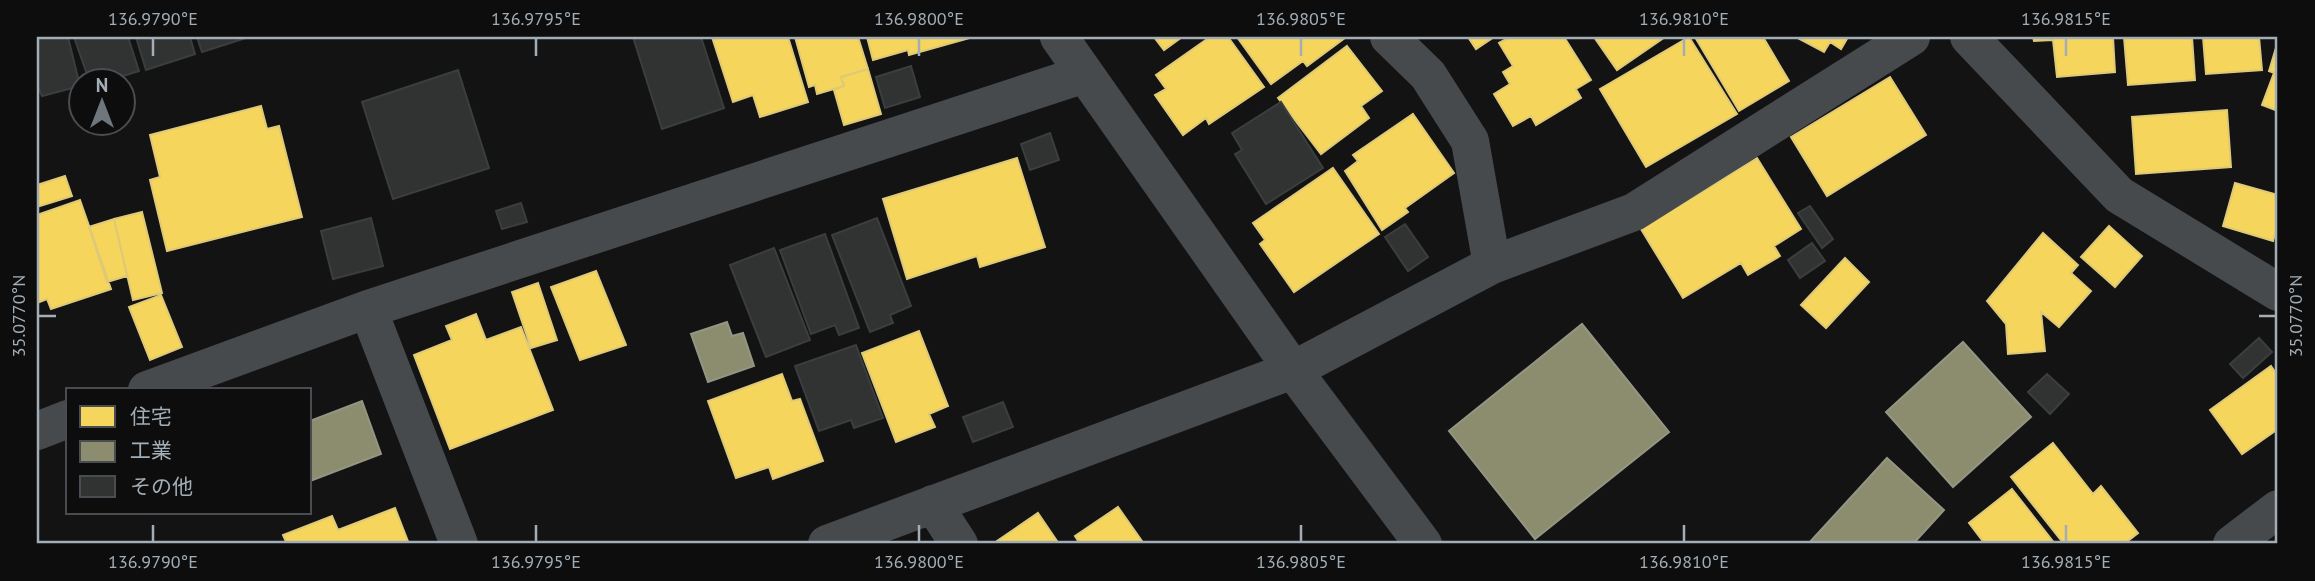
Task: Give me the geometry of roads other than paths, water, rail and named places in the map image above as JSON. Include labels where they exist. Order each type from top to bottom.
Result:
[{"type":"street","points":[[1059,37],[1293,370],[1423,544]]},
{"type":"street","points":[[1389,37],[1428,75],[1470,141],[1492,265]]},
{"type":"street","points":[[827,544],[1293,370],[1492,265],[1634,212],[1911,37]]},
{"type":"street","points":[[1969,37],[2119,195],[2278,292]]},
{"type":"street","points":[[152,388],[368,309],[1086,74]]},
{"type":"street","points":[[368,309],[459,544]]},
{"type":"street","points":[[37,431],[66,420]]},
{"type":"street","points":[[933,504],[959,544]]},
{"type":"street","points":[[2232,544],[2278,509]]}]
